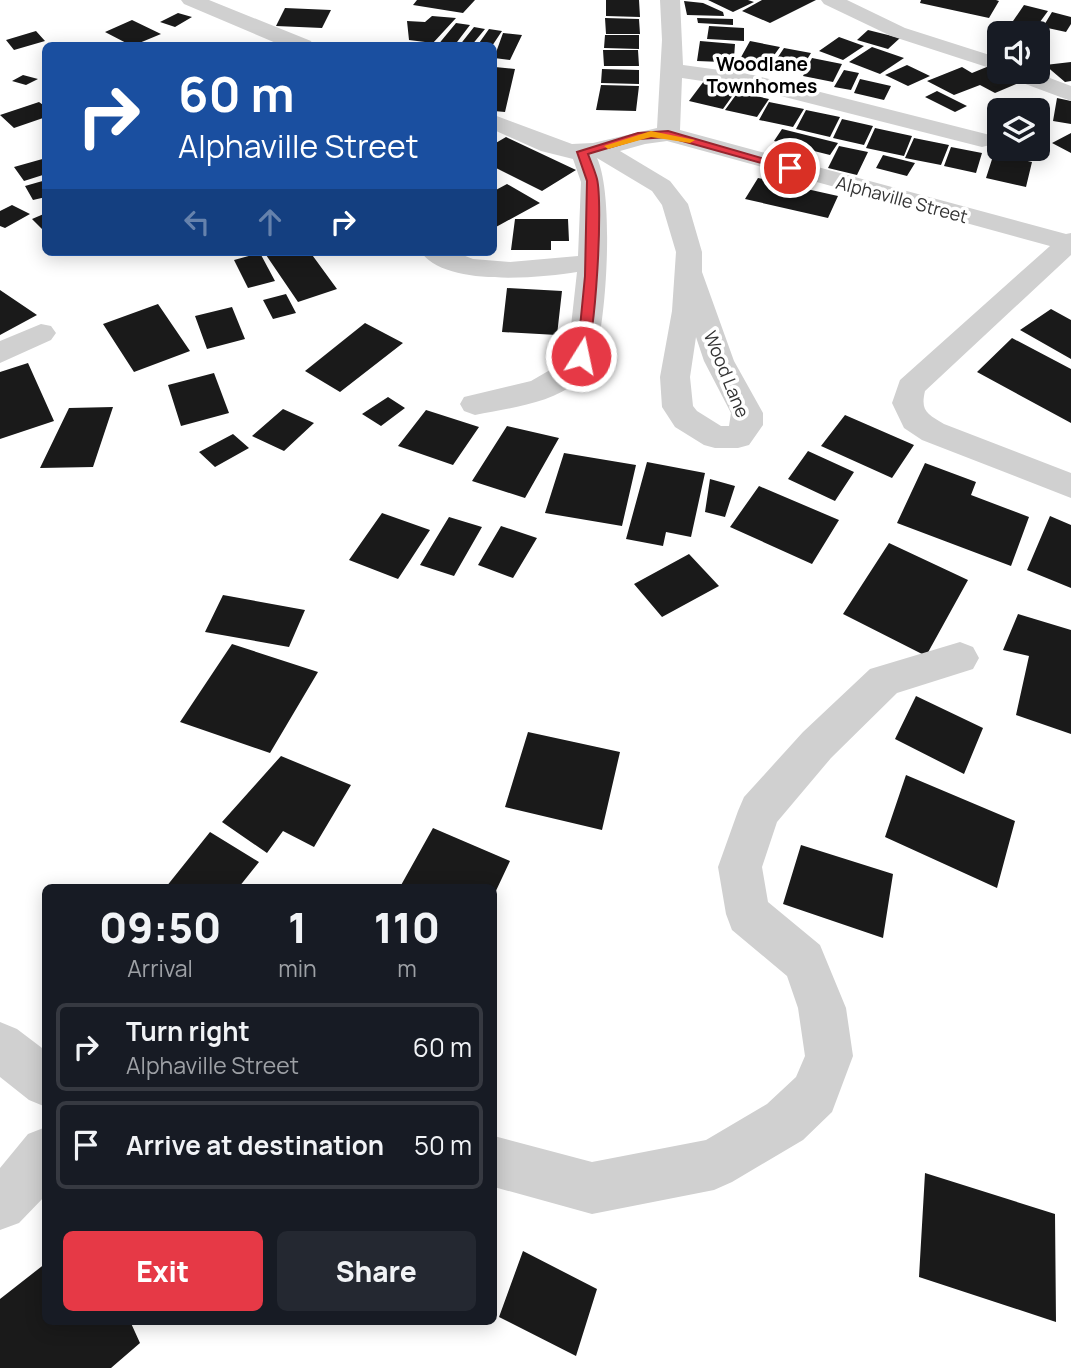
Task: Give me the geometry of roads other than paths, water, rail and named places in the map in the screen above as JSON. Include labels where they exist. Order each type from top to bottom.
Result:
[{"type":"street","points":[[191,0],[293,42]]},
{"type":"street","points":[[668,134],[670,0]]},
{"type":"street","points":[[831,0],[898,32],[987,60]]},
{"type":"street","points":[[671,70],[750,81],[982,140]]},
{"type":"street","points":[[1045,84],[1065,92]]},
{"type":"street","points":[[475,404],[543,386],[564,377],[575,367],[586,337],[591,262],[591,151],[547,144],[497,123]]},
{"type":"street","name":"Alphaville Street","points":[[591,151],[638,136],[668,134],[1070,242]]},
{"type":"street","name":"Wood Lane","points":[[591,151],[661,186],[675,204],[688,252],[688,274],[676,377],[678,407],[686,419],[715,437],[738,437],[747,425],[747,413],[719,360],[688,274]]},
{"type":"street","points":[[1070,242],[911,387],[907,403],[915,420],[933,432],[1071,486]]},
{"type":"street","points":[[441,256],[456,264],[490,269],[552,267],[591,262]]},
{"type":"street","points":[[0,353],[41,332]]},
{"type":"street","points":[[497,1163],[592,1188],[715,1164],[785,1122],[814,1094],[830,1056],[822,1007],[804,961],[748,914],[740,867],[759,811],[817,745],[884,680],[960,658]]},
{"type":"street","points":[[0,1046],[42,1080]]},
{"type":"street","points":[[0,1204],[23,1182],[42,1157]]},
{"type":"district","name":"Woodlane Townhomes","points":[[762,75]]}]
